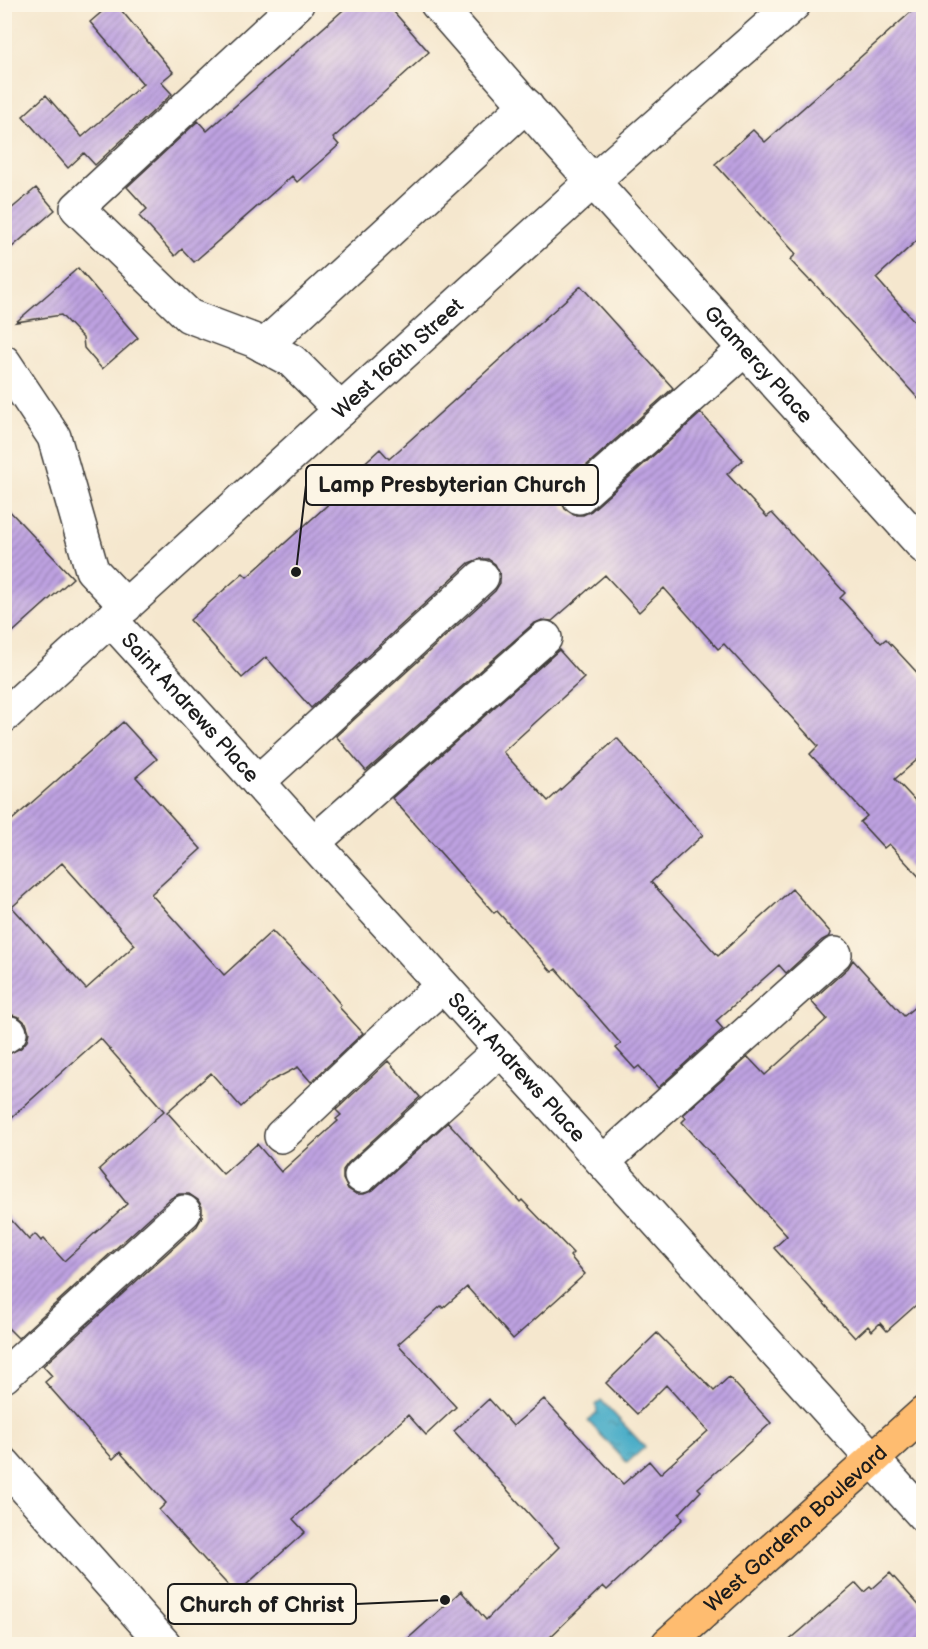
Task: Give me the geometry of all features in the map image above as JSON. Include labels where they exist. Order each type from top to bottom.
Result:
[{"type":"main road","name":"West Gardena Boulevard","points":[[668,1644],[924,1413]]},
{"type":"street","points":[[297,4],[77,208],[189,316],[264,346],[292,361],[341,410]]},
{"type":"street","name":"Gramercy Place","points":[[437,4],[593,181],[924,547]]},
{"type":"street","name":"West 166th Street","points":[[4,716],[593,181],[794,4]]},
{"type":"street","points":[[264,346],[526,105]]},
{"type":"street","points":[[579,497],[745,349]]},
{"type":"street","name":"Saint Andrews Place","points":[[4,362],[54,437],[92,570],[119,613],[258,782],[924,1516]]},
{"type":"street","points":[[258,782],[482,577]]},
{"type":"street","points":[[313,843],[544,638]]},
{"type":"street","points":[[603,1162],[835,954]]},
{"type":"street","points":[[281,1136],[374,1047],[442,987]]},
{"type":"street","points":[[361,1176],[500,1050]]},
{"type":"street","points":[[4,1376],[184,1212]]},
{"type":"street","points":[[4,1464],[164,1644]]},
{"type":"water","points":[[601,1400],[645,1447],[627,1463],[588,1421],[597,1412],[596,1405]]},
{"type":"building","points":[[111,4],[116,4],[173,72],[161,82],[172,94],[95,165],[84,153],[68,168],[23,116],[46,95],[82,137],[143,84],[90,22]]},
{"type":"building","points":[[350,4],[387,4],[429,52],[333,138],[339,145],[297,182],[292,176],[194,262],[182,249],[175,256],[139,216],[147,209],[127,187],[198,121],[207,131]]},
{"type":"building","points":[[920,4],[924,4],[924,234],[876,278],[924,332],[924,405],[811,280],[790,260],[796,254],[715,164],[753,130],[765,142]]},
{"type":"building","points":[[36,188],[55,210],[4,254],[4,215]]},
{"type":"building","points":[[78,268],[138,338],[102,369],[84,348],[83,338],[61,315],[16,322]]},
{"type":"building","points":[[581,286],[673,388],[567,483],[561,492],[561,500],[565,509],[574,515],[583,515],[591,511],[701,413],[743,460],[727,474],[767,517],[772,513],[845,593],[840,598],[881,643],[886,639],[924,680],[924,754],[895,779],[924,810],[924,882],[889,844],[884,848],[860,822],[867,816],[810,754],[818,746],[724,644],[718,649],[664,588],[639,612],[605,575],[552,621],[542,620],[533,624],[366,771],[336,736],[495,591],[500,583],[500,574],[495,564],[488,559],[479,559],[469,563],[311,708],[266,657],[242,678],[190,620],[243,573],[247,577],[333,500],[329,495],[380,449],[389,459]]},
{"type":"building","points":[[4,505],[73,578],[4,640]]},
{"type":"building","points":[[559,650],[584,678],[503,752],[548,801],[617,738],[703,835],[651,882],[718,956],[792,889],[831,933],[786,973],[779,965],[716,1021],[723,1029],[658,1088],[639,1066],[635,1069],[616,1048],[621,1044],[556,969],[552,972],[497,911],[494,913],[392,798]]},
{"type":"building","points":[[123,722],[157,759],[136,777],[201,849],[151,894],[224,975],[272,931],[321,981],[341,1005],[339,1007],[363,1033],[311,1082],[298,1067],[269,1082],[241,1107],[211,1073],[167,1112],[223,1174],[257,1144],[281,1172],[338,1121],[336,1119],[341,1115],[336,1110],[388,1061],[420,1097],[348,1163],[343,1170],[343,1179],[348,1189],[356,1194],[364,1194],[373,1190],[448,1122],[520,1202],[522,1200],[573,1253],[570,1256],[585,1274],[513,1339],[467,1287],[443,1308],[441,1306],[398,1344],[456,1407],[426,1435],[408,1415],[293,1519],[305,1532],[236,1594],[159,1510],[166,1503],[120,1452],[113,1459],[45,1382],[52,1376],[43,1366],[197,1226],[202,1217],[202,1207],[198,1200],[189,1194],[179,1194],[171,1198],[18,1338],[4,1324],[4,1212],[29,1240],[35,1234],[41,1241],[44,1239],[64,1261],[127,1204],[99,1169],[164,1111],[100,1038],[4,1124],[4,1056],[21,1048],[27,1041],[29,1032],[26,1023],[19,1017],[9,1014],[4,1016],[4,827]],"holes":[[[62,863],[135,945],[86,989],[12,907]]]},
{"type":"building","points":[[853,960],[904,1016],[924,999],[924,1298],[887,1331],[880,1323],[872,1331],[868,1326],[855,1338],[774,1248],[787,1236],[682,1122],[686,1118],[683,1115],[748,1057],[765,1075],[827,1019],[811,1001],[848,968]]},
{"type":"building","points":[[657,1333],[714,1391],[729,1377],[771,1423],[698,1488],[701,1491],[679,1514],[683,1519],[607,1590],[603,1586],[543,1644],[402,1644],[461,1591],[486,1620],[559,1547],[454,1431],[489,1399],[513,1426],[544,1399],[623,1484],[649,1461],[660,1474],[708,1431],[666,1385],[637,1414],[606,1383]]},
{"type":"building","points":[[890,1573],[924,1611],[924,1644],[785,1644],[856,1583],[864,1592],[870,1587],[872,1589]]},
{"type":"place","name":"Lamp Presbyterian Church","points":[[296,572]]},
{"type":"place","name":"Church of Christ","points":[[445,1600]]}]
